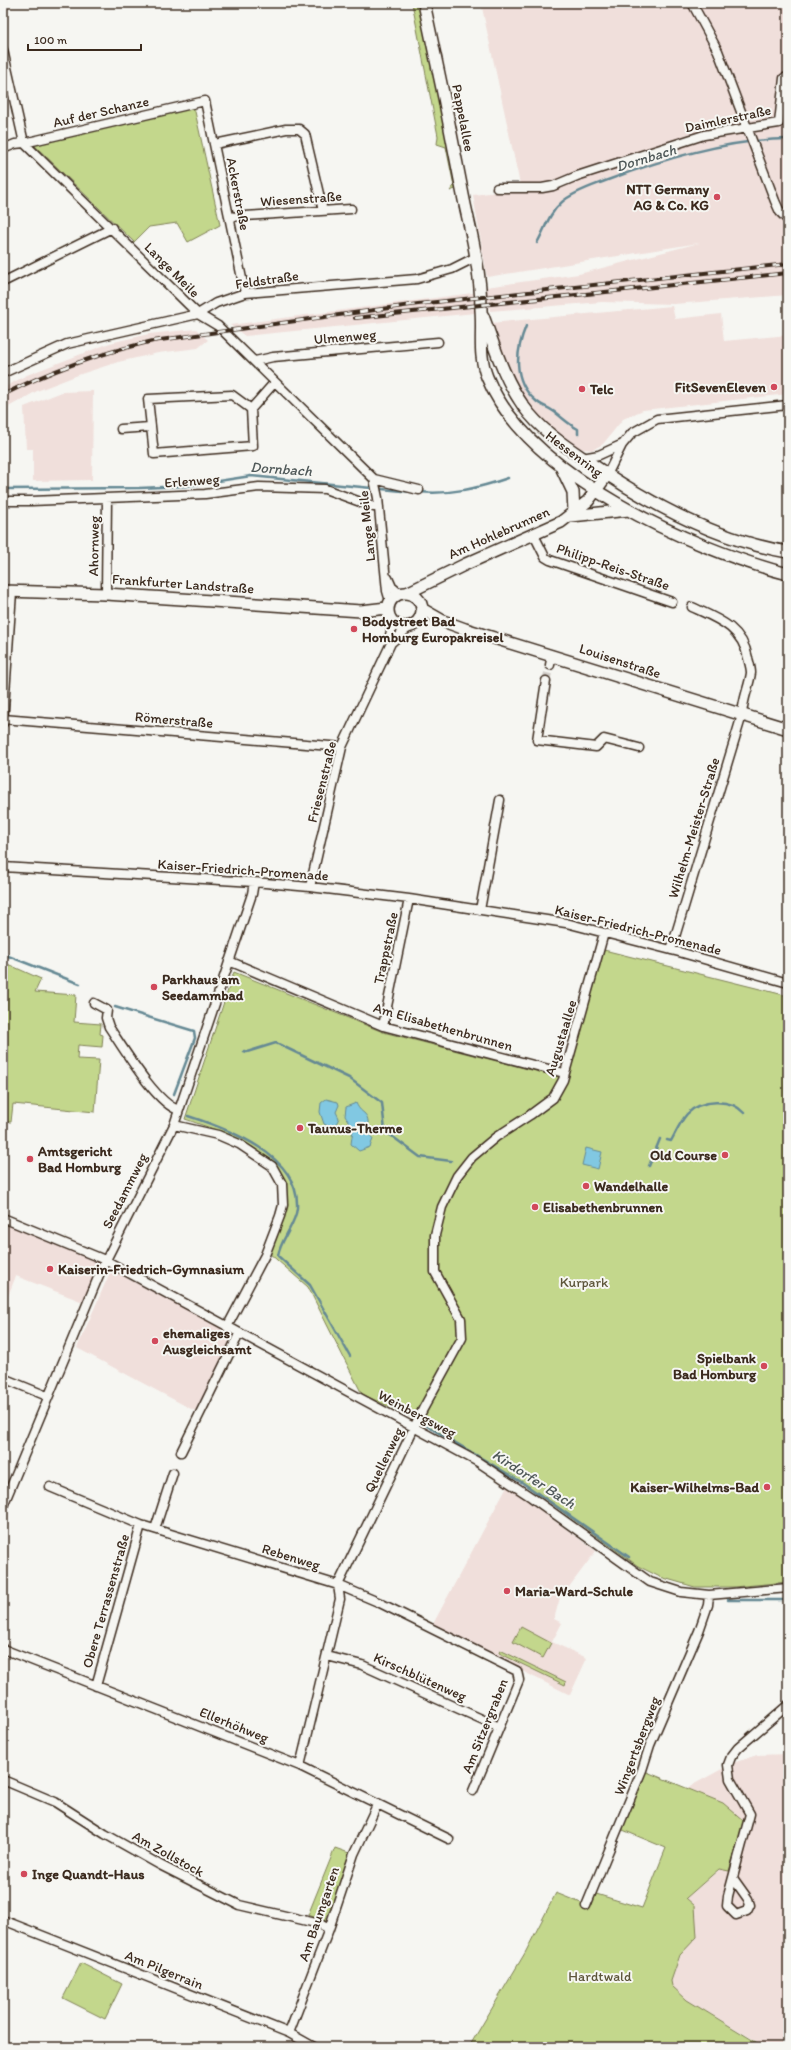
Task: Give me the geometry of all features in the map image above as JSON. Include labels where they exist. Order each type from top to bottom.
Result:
[{"type":"street","name":"Pappelallee","points":[[424,3],[476,258],[482,312]]},
{"type":"street","points":[[692,3],[718,51],[780,212],[788,220]]},
{"type":"street","points":[[3,50],[24,143]]},
{"type":"street","name":"Daimlerstraße","points":[[497,188],[542,188],[553,186],[576,176],[704,135],[779,123],[784,78],[788,77]]},
{"type":"street","name":"Auf der Schanze","points":[[3,149],[15,144],[205,100]]},
{"type":"street","name":"Ackerstraße","points":[[205,100],[245,293]]},
{"type":"street","points":[[215,144],[286,129],[299,129],[305,134],[323,211]]},
{"type":"street","name":"Lange Meile","points":[[24,143],[198,314],[218,326],[274,383],[375,480],[418,490]]},
{"type":"street","name":"Wiesenstraße","points":[[229,217],[351,209]]},
{"type":"street","points":[[3,282],[112,228]]},
{"type":"street","name":"Pappelallee","points":[[472,238],[472,259],[478,282]]},
{"type":"street","name":"Feldstraße","points":[[3,373],[67,344],[198,314],[216,303],[245,293],[426,277],[452,269],[472,259]]},
{"type":"street","name":"Hessenring","points":[[482,312],[501,366],[524,407],[543,428],[607,475],[672,512],[737,539],[788,552]]},
{"type":"street","name":"Hessenring","points":[[482,312],[481,355],[488,379],[501,403],[526,435],[560,465],[596,490],[679,536],[732,557],[788,574]]},
{"type":"street","name":"Ulmenweg","points":[[254,361],[273,356],[438,342]]},
{"type":"street","points":[[251,409],[232,395],[148,400],[154,454],[253,446],[251,409],[274,383]]},
{"type":"street","points":[[607,475],[622,445],[632,433],[658,419],[788,405]]},
{"type":"street","points":[[121,428],[150,427]]},
{"type":"street","name":"Hessenring","points":[[582,458],[599,455],[622,445]]},
{"type":"street","points":[[560,465],[573,492],[570,515],[630,510]]},
{"type":"street","name":"Am Hohlebrunnen","points":[[403,593],[534,535],[570,515],[588,501],[607,475]]},
{"type":"street","name":"Lange Meile","points":[[375,480],[379,502],[389,604]]},
{"type":"street","name":"Erlenweg","points":[[3,501],[31,502],[205,494],[260,487],[325,489],[374,507],[379,502]]},
{"type":"street","name":"Ahornweg","points":[[106,594],[107,498]]},
{"type":"street","name":"Philipp-Reis-Straße","points":[[534,535],[545,557],[550,560],[672,602]]},
{"type":"street","points":[[732,557],[733,544],[737,539]]},
{"type":"street","name":"Lange Meile","points":[[385,572],[392,587],[403,593]]},
{"type":"street","name":"Am Hohlebrunnen","points":[[417,598],[433,580]]},
{"type":"street","points":[[3,723],[8,592]]},
{"type":"street","name":"Frankfurter Landstraße","points":[[8,592],[106,594],[362,611],[389,604]]},
{"type":"street","points":[[403,593],[417,598],[422,609],[422,615],[411,626],[397,626],[391,622],[389,604],[403,593]]},
{"type":"street","points":[[692,608],[719,619],[727,625],[745,644],[751,672],[743,700],[742,715]]},
{"type":"street","name":"Louisenstraße","points":[[422,609],[443,621],[551,660],[788,729]]},
{"type":"street","name":"Frankfurter Landstraße","points":[[362,611],[377,618],[391,622]]},
{"type":"street","name":"Louisenstraße","points":[[411,626],[443,621]]},
{"type":"street","name":"Friesenstraße","points":[[391,622],[391,643]]},
{"type":"street","name":"Friesenstraße","points":[[310,887],[342,747],[391,643],[411,626]]},
{"type":"street","points":[[546,681],[537,740],[596,748],[604,739],[638,748]]},
{"type":"street","name":"Wilhelm-Meister-Straße","points":[[671,950],[742,715]]},
{"type":"street","name":"Römerstraße","points":[[3,719],[342,747]]},
{"type":"street","points":[[480,910],[500,800]]},
{"type":"street","name":"Kaiser-Friedrich-Promenade","points":[[3,867],[254,882],[409,899],[566,923],[671,950],[788,983]]},
{"type":"street","name":"Seedammweg","points":[[3,1506],[47,1396],[105,1260],[174,1125],[252,894],[254,882]]},
{"type":"street","name":"Trappstraße","points":[[383,1026],[409,899]]},
{"type":"street","name":"Augustaallee","points":[[472,1157],[496,1137],[553,1098],[564,1073],[604,934]]},
{"type":"street","name":"Am Elisabethenbrunnen","points":[[229,961],[383,1026],[564,1073]]},
{"type":"street","points":[[94,1003],[107,1010],[106,1018],[109,1027],[148,1082],[172,1109],[179,1110]]},
{"type":"street","points":[[174,1125],[218,1135],[239,1144],[272,1166],[282,1184],[283,1205],[275,1229],[264,1255],[227,1326]]},
{"type":"street","name":"Quellenweg","points":[[300,1766],[340,1599],[338,1585],[414,1428],[462,1338],[461,1320],[434,1272],[435,1235],[442,1207],[457,1176],[472,1157]]},
{"type":"street","name":"Weinbergsweg","points":[[3,1218],[105,1260],[227,1326],[239,1334],[478,1462],[520,1489],[650,1582],[681,1592],[709,1596],[788,1588]]},
{"type":"street","points":[[181,1452],[239,1334]]},
{"type":"street","points":[[3,1378],[47,1396]]},
{"type":"street","points":[[156,1528],[173,1474]]},
{"type":"street","name":"Rebenweg","points":[[50,1487],[141,1525],[156,1528],[338,1585],[378,1602],[517,1671]]},
{"type":"street","name":"Obere Terrassenstraße","points":[[96,1686],[141,1525]]},
{"type":"street","name":"Wingertsbergweg","points":[[586,1906],[642,1770],[662,1716],[699,1631],[708,1605],[709,1596]]},
{"type":"street","name":"Ellerhöhweg","points":[[3,1649],[300,1766],[449,1840]]},
{"type":"street","name":"Kirschblütenweg","points":[[327,1656],[362,1665],[499,1727]]},
{"type":"street","name":"Am Sitzergraben","points":[[473,1791],[519,1680],[517,1671]]},
{"type":"street","points":[[733,1878],[750,1814],[730,1779],[728,1764],[738,1748],[788,1705]]},
{"type":"street","name":"Am Zollstock","points":[[3,1780],[55,1802],[105,1834],[172,1871],[239,1905],[320,1924],[329,1929]]},
{"type":"street","name":"Am Baumgarten","points":[[289,2033],[329,1929],[354,1854],[377,1804]]},
{"type":"street","name":"Am Pilgerrain","points":[[3,1920],[289,2033],[314,2047]]},
{"type":"shaded area","points":[[481,3],[788,3],[788,295],[674,304],[602,302],[490,311],[486,287],[579,274],[699,243],[487,277],[473,195],[521,189]]},
{"type":"shaded area","points":[[473,293],[475,313],[245,336],[230,325]]},
{"type":"shaded area","points":[[672,306],[675,319],[721,314],[724,341],[788,335],[788,394],[643,410],[623,419],[603,444],[592,450],[582,449],[568,444],[538,416],[525,398],[508,373],[491,323]]},
{"type":"shaded area","points":[[196,329],[208,340],[198,348],[158,353],[118,362],[78,375],[37,391],[3,410],[3,388],[27,375],[110,343],[149,334]]},
{"type":"shaded area","points":[[93,391],[92,480],[33,481],[33,449],[26,449],[24,407],[62,392]]},
{"type":"shaded area","name":"Kaiserin-Friedrich-Gymnasium","points":[[3,1223],[100,1263],[83,1302],[16,1276],[3,1308]]},
{"type":"shaded area","name":"ehemaliges Ausgleichsamt","points":[[111,1270],[234,1334],[195,1411],[77,1348]]},
{"type":"shaded area","name":"Maria-Ward-Schule","points":[[507,1486],[596,1551],[569,1587],[566,1588],[561,1594],[554,1619],[562,1623],[552,1642],[587,1658],[570,1695],[432,1626]]},
{"type":"shaded area","points":[[788,1754],[788,2043],[783,2047],[766,2047],[687,2000],[672,1986],[671,1981],[682,1952],[686,1898],[720,1869],[723,1803],[687,1788],[733,1763],[757,1755]]},
{"type":"green space","points":[[412,3],[419,3],[458,188],[450,191],[454,186],[446,147],[437,144],[438,136]]},
{"type":"green space","points":[[194,107],[220,225],[188,242],[177,223],[149,227],[134,242],[30,141]]},
{"type":"green space","name":"Kurpark","points":[[604,950],[788,996],[788,1582],[733,1587],[695,1587],[660,1577],[638,1566],[521,1482],[422,1422],[362,1394],[308,1287],[269,1253],[282,1222],[287,1204],[285,1186],[278,1170],[267,1158],[252,1147],[235,1138],[185,1119],[234,972],[383,1032],[567,1079]]},
{"type":"green space","points":[[3,962],[41,979],[35,992],[76,995],[74,1022],[101,1024],[100,1034],[103,1035],[102,1047],[78,1045],[77,1059],[99,1060],[95,1112],[13,1104],[11,1122],[3,1122]]},
{"type":"green space","points":[[521,1627],[551,1643],[543,1658],[513,1642]]},
{"type":"green space","points":[[500,1650],[566,1682],[565,1685],[499,1653]]},
{"type":"green space","name":"Hardtwald","points":[[642,1770],[723,1803],[744,1821],[729,1871],[719,1869],[686,1898],[695,1906],[697,1937],[680,1955],[671,1981],[672,1986],[687,2000],[764,2047],[469,2047],[525,1953],[556,1893],[586,1905],[593,1893],[642,1908],[666,1848],[618,1828]]},
{"type":"green space","points":[[335,1848],[352,1854],[325,1921],[308,1915]]},
{"type":"green space","points":[[81,1963],[122,1984],[105,2019],[63,1998]]},
{"type":"water","points":[[326,1099],[338,1102],[339,1105],[336,1112],[339,1118],[336,1124],[330,1127],[324,1124],[320,1112],[321,1103]]},
{"type":"water","points":[[356,1103],[367,1116],[368,1132],[373,1139],[370,1147],[359,1151],[351,1144],[353,1129],[345,1116],[346,1107]]},
{"type":"water","points":[[586,1148],[602,1152],[598,1169],[582,1165]]},
{"type":"waterway","name":"Dornbach","points":[[537,243],[550,216],[558,206],[566,198],[589,187],[649,165],[695,152],[741,143],[788,139]]},
{"type":"waterway","name":"Dornbach","points":[[526,326],[518,355],[519,374],[522,383],[535,400],[578,429],[578,434]]},
{"type":"waterway","name":"Dornbach","points":[[3,489],[139,488],[186,486],[251,476],[412,492]]},
{"type":"waterway","name":"Dornbach","points":[[419,492],[453,492],[486,485],[508,478]]},
{"type":"waterway","name":"Kirdorfer Bach","points":[[3,954],[80,984]]},
{"type":"waterway","name":"Kirdorfer Bach","points":[[115,1007],[194,1031],[195,1038],[174,1094]]},
{"type":"waterway","name":"Kirdorfer Bach","points":[[244,1051],[247,1052],[276,1043],[349,1078],[382,1103],[385,1131],[420,1157],[451,1161]]},
{"type":"waterway","name":"Kirdorfer Bach","points":[[667,1140],[671,1141],[687,1114],[700,1105],[716,1102],[724,1103],[732,1105],[744,1113]]},
{"type":"waterway","name":"Kirdorfer Bach","points":[[188,1116],[222,1128],[259,1147],[274,1159],[287,1173],[295,1189],[297,1208],[294,1220],[279,1250],[278,1256],[310,1285],[350,1356]]},
{"type":"waterway","name":"Kirdorfer Bach","points":[[649,1166],[660,1139]]},
{"type":"waterway","name":"Kirdorfer Bach","points":[[424,1424],[523,1483],[629,1557]]},
{"type":"waterway","name":"Kirdorfer Bach","points":[[728,1600],[788,1600]]},
{"type":"tunnel","points":[[546,681],[550,665]]},
{"type":"railway","points":[[3,395],[76,363],[153,341],[418,304],[788,264]]},
{"type":"railway","points":[[355,318],[788,273]]},
{"type":"place","name":"NTT Germany AG & Co. KG","points":[[717,197]]},
{"type":"place","name":"FitSevenEleven","points":[[774,387]]},
{"type":"place","name":"Telc","points":[[582,389]]},
{"type":"place","name":"Bodystreet Bad Homburg Europakreisel","points":[[354,629]]},
{"type":"place","name":"Parkhaus am Seedammbad","points":[[154,987]]},
{"type":"place","name":"Taunus-Therme","points":[[300,1128]]},
{"type":"place","name":"Old Course","points":[[725,1155]]},
{"type":"place","name":"Amtsgericht Bad Homburg","points":[[30,1159]]},
{"type":"place","name":"Wandelhalle","points":[[586,1186]]},
{"type":"place","name":"Elisabethenbrunnen","points":[[535,1207]]},
{"type":"place","name":"Kaiserin-Friedrich-Gymnasium","points":[[50,1269]]},
{"type":"place","name":"ehemaliges Ausgleichsamt","points":[[155,1341]]},
{"type":"place","name":"Spielbank Bad Homburg","points":[[764,1366]]},
{"type":"place","name":"Kaiser-Wilhelms-Bad","points":[[767,1487]]},
{"type":"place","name":"Maria-Ward-Schule","points":[[507,1591]]},
{"type":"place","name":"Inge Quandt-Haus","points":[[24,1874]]}]
